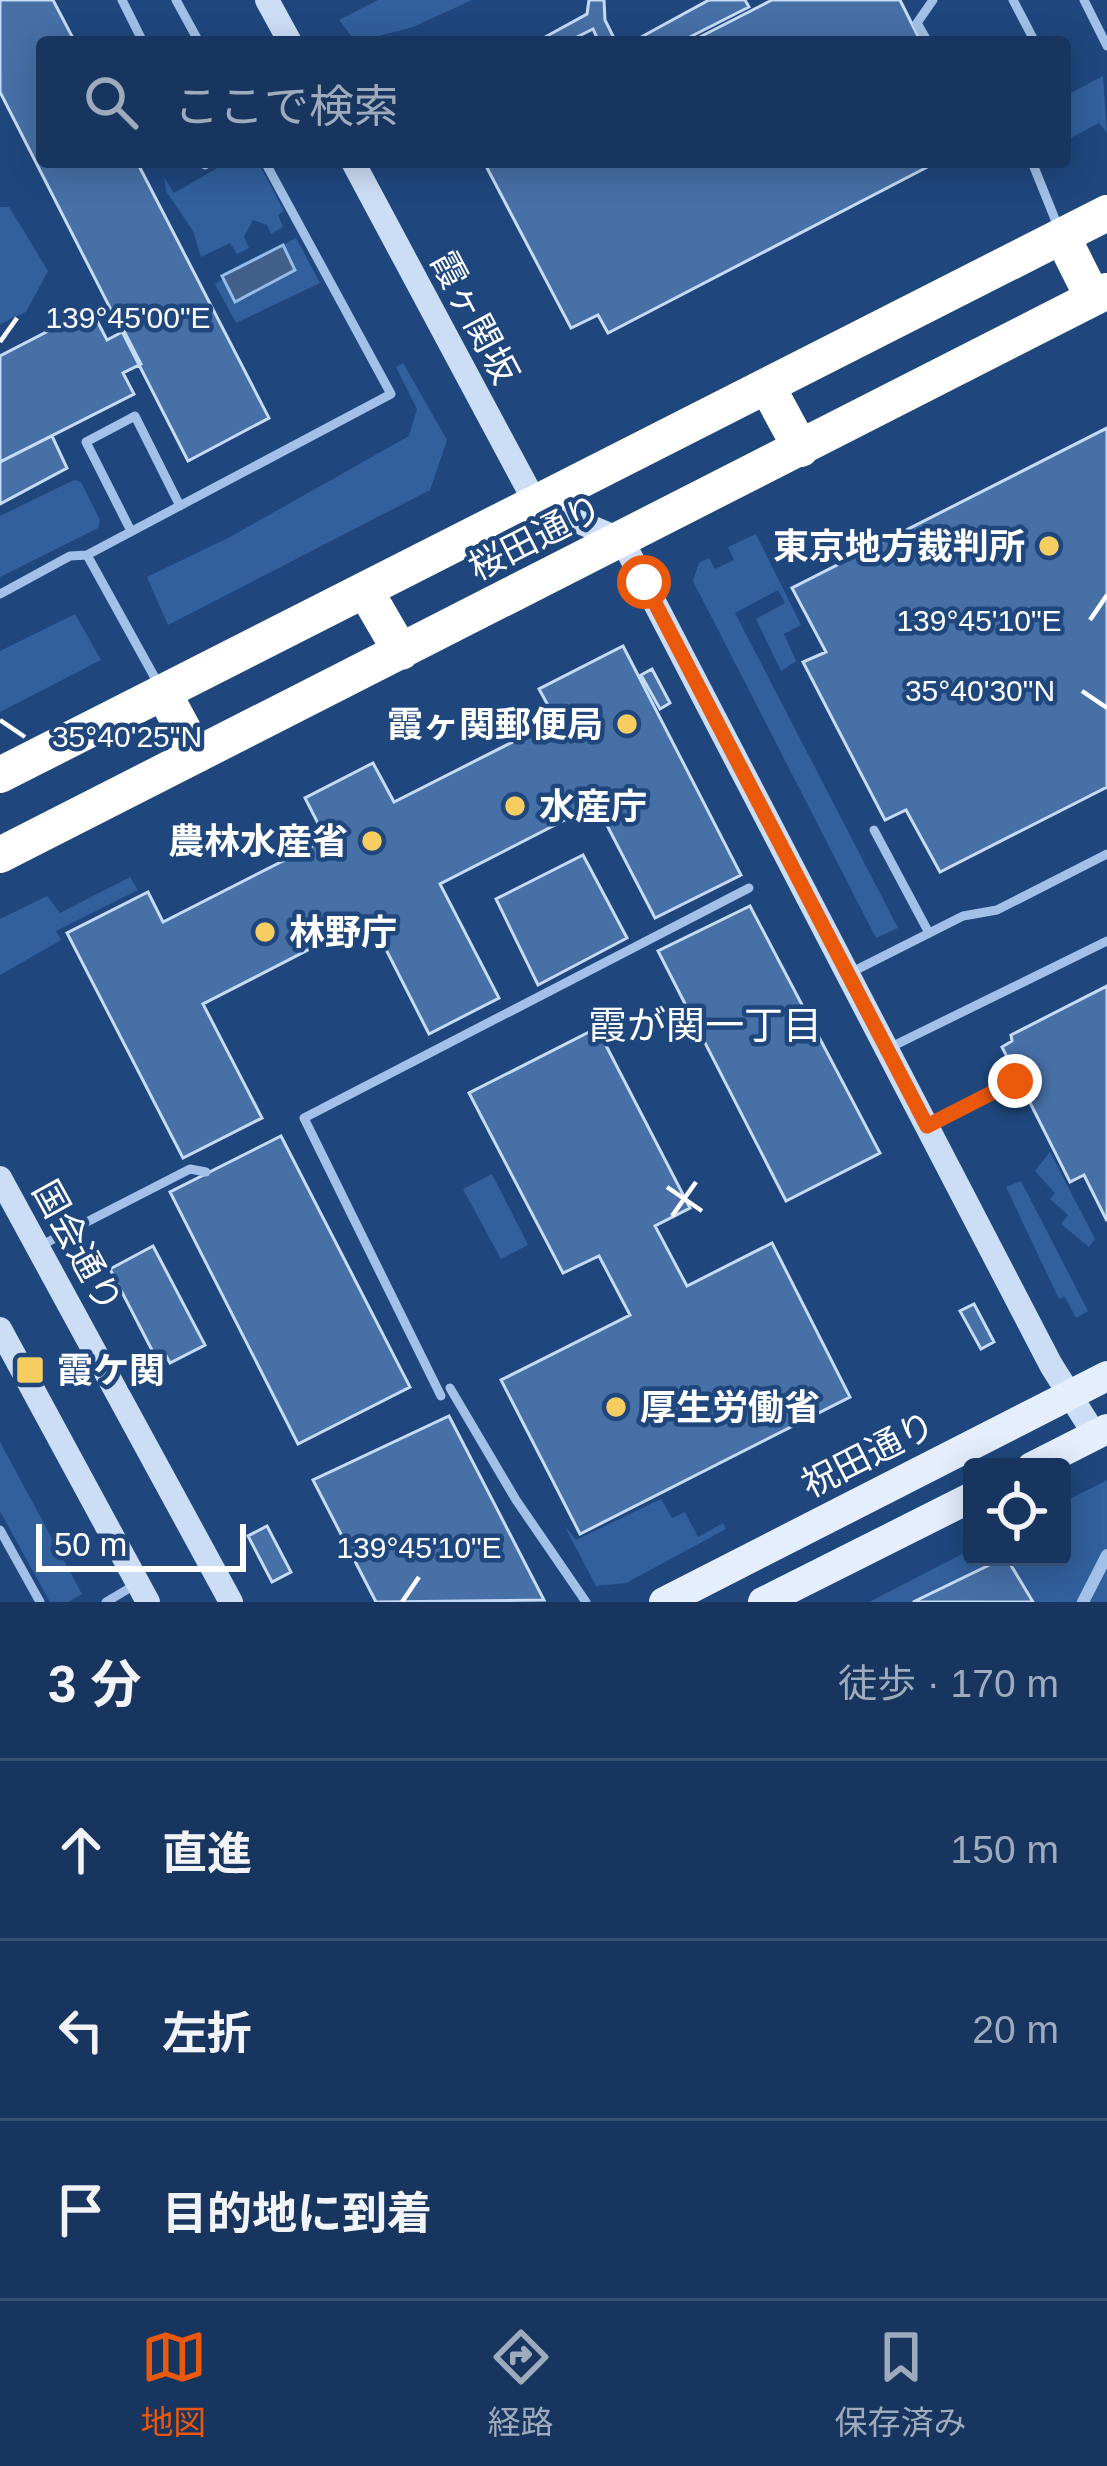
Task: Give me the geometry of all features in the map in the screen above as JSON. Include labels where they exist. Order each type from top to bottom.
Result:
[{"type":"highway","name":"桜田通り","points":[[0,775],[1107,213]]},
{"type":"highway","points":[[1062,236],[1100,295]]},
{"type":"highway","name":"桜田通り","points":[[0,855],[1100,295]]},
{"type":"highway","points":[[767,386],[801,448]]},
{"type":"highway","points":[[365,590],[400,652]]},
{"type":"highway","points":[[163,692],[197,755]]},
{"type":"main road","name":"祝田通り","points":[[664,1602],[1107,1376]]},
{"type":"main road","points":[[1055,1458],[1103,1440]]},
{"type":"main road","points":[[763,1602],[963,1502]]},
{"type":"street","points":[[268,0],[287,36]]},
{"type":"street","name":"霞ヶ関坂","points":[[356,168],[536,504]]},
{"type":"street","points":[[536,504],[622,540],[1069,1395],[1103,1440]]},
{"type":"street","name":"国会通り","points":[[0,1178],[231,1602]]},
{"type":"street","points":[[0,1329],[143,1593]]},
{"type":"street","points":[[1083,1602],[1107,1555]]},
{"type":"lane","points":[[122,0],[140,36]]},
{"type":"lane","points":[[176,0],[196,36]]},
{"type":"lane","points":[[925,36],[917,23],[933,0]]},
{"type":"lane","points":[[1013,0],[1032,36]]},
{"type":"lane","points":[[1084,0],[1107,46]]},
{"type":"lane","points":[[0,594],[70,556],[87,555],[392,394],[268,168]]},
{"type":"lane","points":[[1034,168],[1062,236]]},
{"type":"lane","points":[[131,531],[86,442],[135,416],[181,506]]},
{"type":"lane","points":[[87,555],[163,692]]},
{"type":"lane","points":[[874,830],[929,934]]},
{"type":"lane","points":[[848,974],[963,916],[997,910],[1107,854]]},
{"type":"lane","points":[[586,1602],[446,1392],[304,1118],[749,888]]},
{"type":"lane","points":[[886,1048],[1107,941]]},
{"type":"lane","points":[[927,1126],[1015,1081]]},
{"type":"lane","points":[[38,1246],[190,1169],[206,1172]]},
{"type":"lane","points":[[0,1530],[40,1602]]},
{"type":"lane","points":[[106,1602],[143,1593]]},
{"type":"shaded area","points":[[378,0],[472,0],[413,27],[379,36],[351,36],[339,20]]},
{"type":"shaded area","points":[[1103,76],[1107,133],[1099,123],[1071,138],[1071,93]]},
{"type":"shaded area","points":[[218,168],[261,168],[284,211],[278,215],[283,227],[271,234],[267,225],[253,220],[244,237],[249,248],[237,254],[230,243],[201,257],[193,231],[166,191],[164,177],[174,193]]},
{"type":"shaded area","points":[[0,207],[9,207],[48,271],[26,312],[0,324]]},
{"type":"shaded area","points":[[296,238],[320,283],[236,323],[215,284],[223,279],[235,301],[294,270],[283,245]]},
{"type":"shaded area","points":[[283,245],[295,270],[235,302],[222,276]]},
{"type":"shaded area","points":[[403,363],[447,440],[430,490],[168,625],[147,577],[230,537],[409,436],[417,409],[396,367]]},
{"type":"shaded area","points":[[74,480],[81,482],[100,520],[98,528],[0,577],[0,516]]},
{"type":"shaded area","points":[[756,534],[801,625],[784,634],[796,661],[781,671],[756,619],[785,603],[778,590],[735,613],[898,928],[876,938],[693,581],[699,563],[709,558],[715,569],[734,560],[728,547]]},
{"type":"shaded area","points":[[75,614],[101,660],[0,712],[0,651]]},
{"type":"shaded area","points":[[130,877],[138,890],[56,931],[61,940],[0,975],[0,919],[47,896],[60,913]]},
{"type":"shaded area","points":[[1050,1152],[1095,1239],[1089,1247],[1061,1224],[1068,1215],[1050,1199],[1055,1193],[1035,1171]]},
{"type":"shaded area","points":[[492,1174],[528,1245],[501,1259],[463,1189]]},
{"type":"shaded area","points":[[1021,1181],[1088,1311],[1076,1318],[1065,1297],[1059,1299],[1006,1187]]},
{"type":"shaded area","points":[[0,1442],[82,1594],[68,1602],[50,1602],[0,1511]]},
{"type":"shaded area","points":[[1107,1480],[1107,1602],[869,1602],[963,1554],[963,1566],[1071,1566],[1071,1498]]},
{"type":"shaded area","points":[[661,1499],[672,1518],[685,1512],[698,1537],[723,1523],[726,1529],[626,1583],[596,1586],[564,1525],[576,1540]]},
{"type":"building","points":[[0,0],[53,0],[72,36],[36,36],[36,163],[0,92]]},
{"type":"building","points":[[589,0],[604,0],[605,20],[613,36],[596,36],[593,29],[579,36],[547,36],[587,14]]},
{"type":"building","points":[[709,0],[745,0],[749,7],[692,36],[643,36]]},
{"type":"building","points":[[772,0],[900,0],[918,36],[702,36]]},
{"type":"building","points":[[39,168],[140,168],[269,418],[188,461]]},
{"type":"building","points":[[487,168],[925,168],[608,333],[598,315],[571,328]]},
{"type":"building","points":[[91,309],[107,340],[124,331],[141,364],[123,373],[134,394],[0,462],[0,356]]},
{"type":"building","points":[[1107,428],[1107,787],[940,872],[906,810],[885,820],[803,662],[826,652],[792,588]]},
{"type":"building","points":[[52,436],[67,468],[0,504],[0,462]]},
{"type":"building","points":[[623,646],[741,875],[655,918],[596,804],[440,884],[499,998],[429,1034],[370,918],[203,1004],[262,1118],[183,1158],[67,933],[148,892],[163,922],[326,839],[305,798],[373,763],[394,802],[556,720],[539,689]]},
{"type":"building","points":[[652,669],[670,703],[660,709],[641,675]]},
{"type":"building","points":[[583,855],[627,938],[538,985],[496,899]]},
{"type":"building","points":[[750,906],[880,1153],[786,1201],[658,951]]},
{"type":"building","points":[[1107,986],[1107,1221],[1084,1175],[1070,1182],[1002,1047],[1012,1041],[1011,1035]]},
{"type":"building","points":[[597,1028],[690,1208],[655,1226],[687,1286],[772,1243],[850,1397],[580,1534],[501,1380],[630,1315],[599,1256],[563,1273],[469,1093]]},
{"type":"building","points":[[281,1136],[410,1387],[298,1444],[170,1192]]},
{"type":"building","points":[[153,1246],[205,1345],[170,1363],[164,1352],[155,1356],[110,1269]]},
{"type":"building","points":[[974,1304],[994,1342],[981,1349],[960,1311]]},
{"type":"building","points":[[449,1416],[544,1600],[376,1602],[313,1480]]},
{"type":"building","points":[[267,1526],[291,1572],[272,1582],[248,1536]]},
{"type":"building","points":[[987,1566],[1011,1566],[1033,1602],[913,1602]]},
{"type":"place","name":"東京地方裁判所","points":[[1049,546]]},
{"type":"place","name":"霞ヶ関郵便局","points":[[627,724]]},
{"type":"place","name":"水産庁","points":[[515,806]]},
{"type":"place","name":"農林水産省","points":[[372,841]]},
{"type":"place","name":"林野庁","points":[[265,932]]},
{"type":"place","name":"霞ケ関","points":[[30,1370]]},
{"type":"place","name":"厚生労働省","points":[[616,1407]]},
{"type":"district","name":"霞が関一丁目","points":[[705,1025]]},
{"type":"route","points":[[644,582],[927,1126],[1015,1081]]}]
